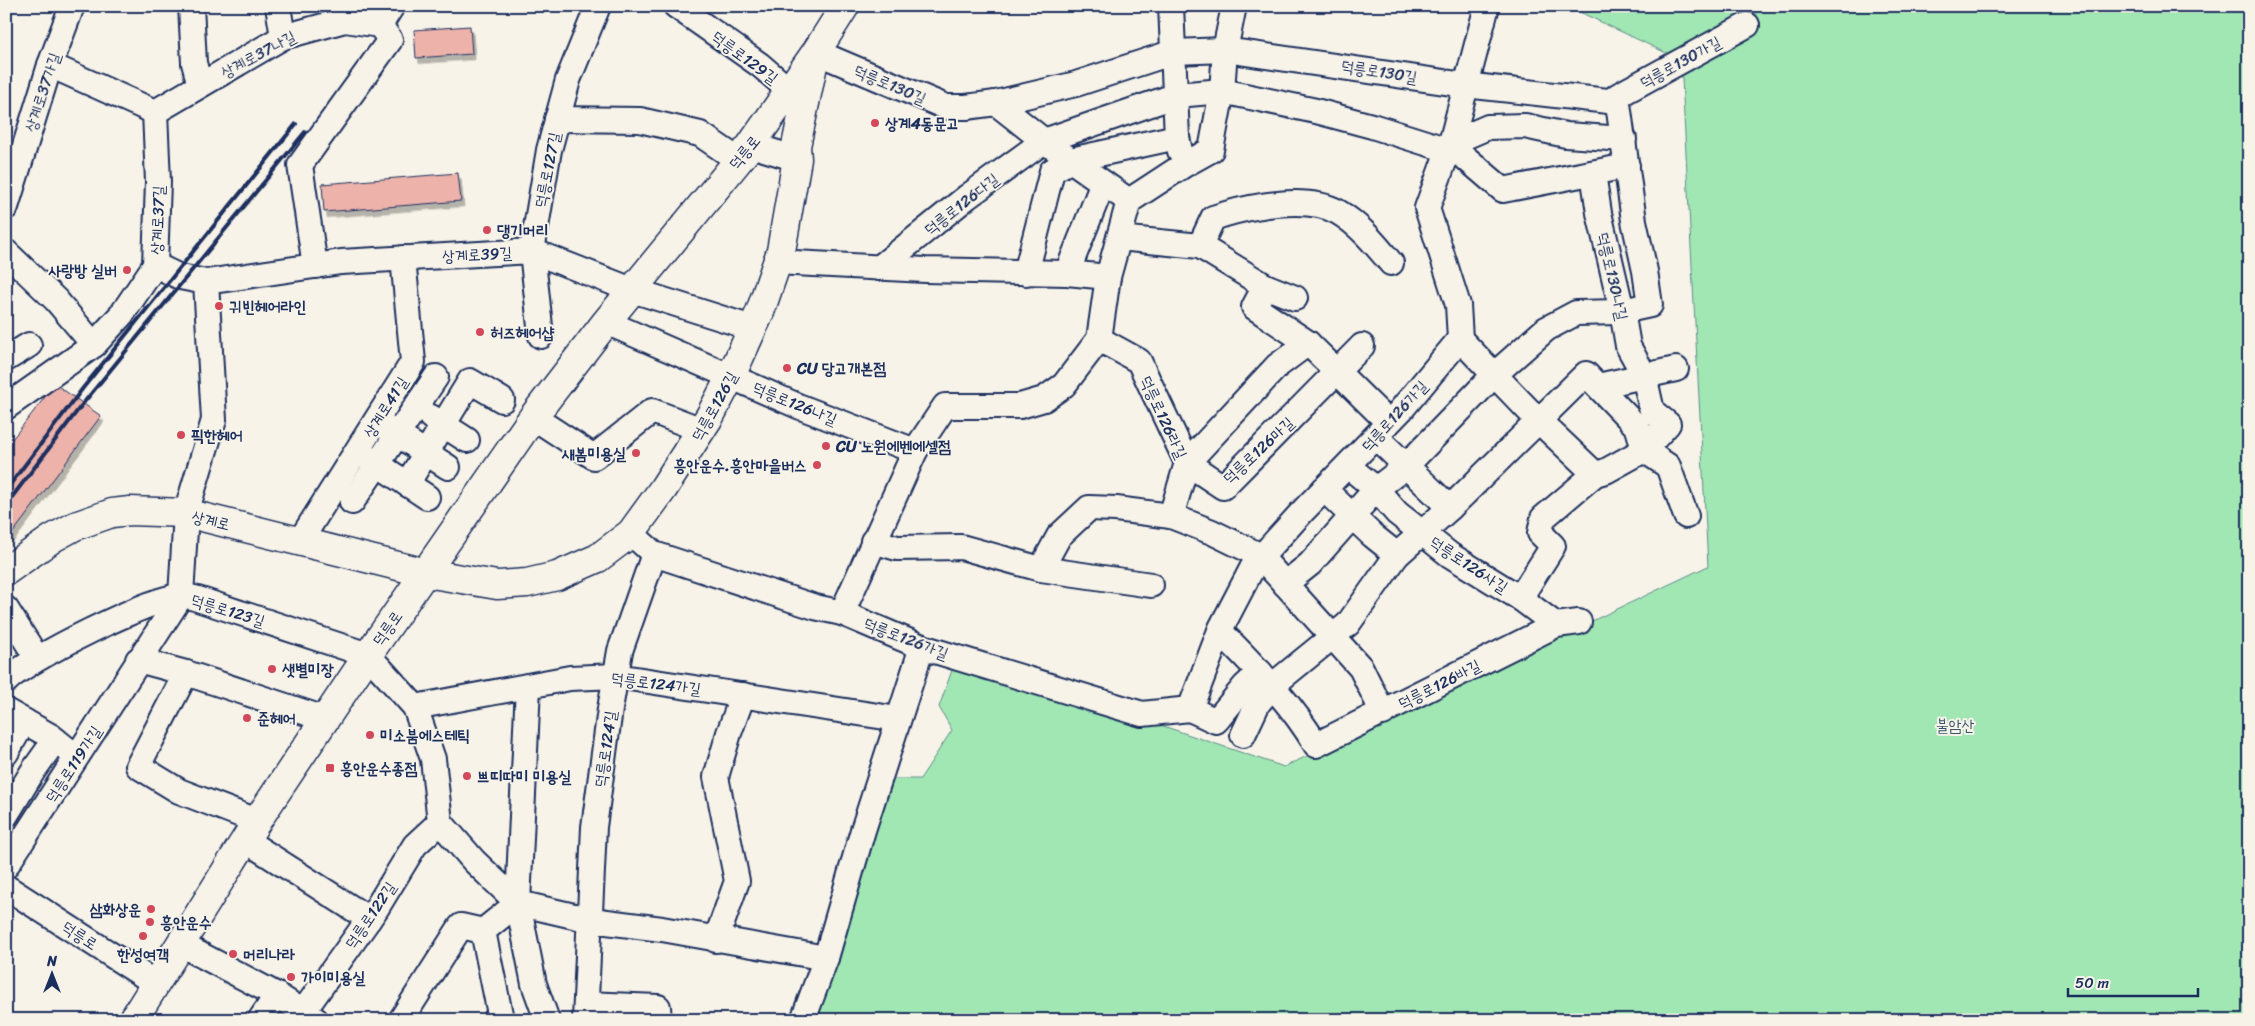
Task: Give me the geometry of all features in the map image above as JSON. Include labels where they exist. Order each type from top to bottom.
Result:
[{"type":"main road","name":"덕릉로","points":[[133,1020],[155,983],[182,945],[251,831],[325,719],[533,417],[606,322],[744,153],[790,90],[845,6]]},
{"type":"main road","name":"덕릉로126길","points":[[426,574],[497,585],[527,583],[557,576],[598,558],[631,533],[664,489],[702,430],[731,376],[760,312],[781,251],[797,159],[796,146],[816,52]]},
{"type":"main road","name":"상계로","points":[[6,571],[53,538],[75,526],[121,511],[186,513],[426,574]]},
{"type":"street","name":"상계로37가길","points":[[6,207],[50,65],[72,6]]},
{"type":"street","name":"상계로37나길","points":[[191,6],[194,63],[200,85]]},
{"type":"street","points":[[278,6],[284,36]]},
{"type":"street","name":"덕릉로127길","points":[[541,336],[532,251],[549,150],[568,80],[598,6]]},
{"type":"street","name":"덕릉로129길","points":[[676,6],[760,65],[790,90]]},
{"type":"street","points":[[1171,6],[1177,95],[1177,137],[1184,165]]},
{"type":"street","points":[[842,614],[915,450],[945,406],[1020,406],[1044,399],[1064,385],[1099,339],[1108,277],[1129,202],[1184,165],[1211,150],[1222,91],[1225,50],[1234,6]]},
{"type":"street","points":[[1487,6],[1449,146],[1427,208],[1458,305],[1460,339],[1538,420],[1595,474],[1606,471],[1644,450]]},
{"type":"street","name":"상계로37나길","points":[[155,112],[284,36],[346,13],[386,16]]},
{"type":"street","points":[[315,266],[300,165],[390,40],[386,16]]},
{"type":"street","name":"덕릉로130가길","points":[[1616,102],[1617,96],[1747,25]]},
{"type":"street","name":"덕릉로130길","points":[[816,52],[946,107],[966,107],[996,103],[1076,84],[1174,52],[1225,50],[1465,85]]},
{"type":"street","points":[[50,65],[155,112]]},
{"type":"street","points":[[1449,146],[1488,127],[1525,126],[1566,135],[1624,139],[1616,102],[1465,85]]},
{"type":"street","points":[[1044,141],[1177,95],[1222,91],[1316,111],[1449,146],[1462,154],[1503,190],[1627,166]]},
{"type":"street","points":[[996,103],[1044,141],[1129,202]]},
{"type":"street","name":"상계로37길","points":[[6,407],[94,345],[122,314],[155,265],[158,182],[155,112]]},
{"type":"street","name":"덕릉로127길","points":[[557,119],[640,120],[700,134],[744,153],[797,159]]},
{"type":"street","points":[[1026,273],[1052,171],[1071,160],[1177,137]]},
{"type":"street","name":"덕릉로130나길","points":[[1622,310],[1650,305],[1634,221],[1624,139]]},
{"type":"street","name":"덕릉로126다길","points":[[879,268],[967,197],[1044,141]]},
{"type":"street","name":"덕릉로130나길","points":[[1593,173],[1599,213],[1622,310],[1628,346],[1644,375],[1652,411],[1668,424],[1644,450]]},
{"type":"street","points":[[1067,273],[1103,183]]},
{"type":"street","points":[[1200,246],[1213,218],[1237,210],[1304,202],[1337,211],[1363,230],[1391,263]]},
{"type":"street","points":[[1119,238],[1200,246],[1265,286],[1295,298]]},
{"type":"street","name":"상계로39길","points":[[155,265],[180,278],[206,282],[341,262],[532,251],[632,290]]},
{"type":"street","points":[[6,252],[56,300],[94,345]]},
{"type":"street","name":"상계로41길","points":[[300,541],[413,362],[403,258]]},
{"type":"street","points":[[776,262],[879,268],[1067,273],[1108,277]]},
{"type":"street","points":[[181,596],[186,513],[214,420],[206,282]]},
{"type":"street","points":[[1265,286],[1254,307],[1308,343],[1339,371],[1406,466],[1450,508]]},
{"type":"street","points":[[632,290],[752,328]]},
{"type":"street","points":[[1285,584],[1310,564],[1376,489],[1406,466],[1494,375],[1546,329],[1576,313],[1622,310]]},
{"type":"street","points":[[606,322],[731,376]]},
{"type":"street","name":"덕릉로126라길","points":[[1099,339],[1139,361],[1186,463],[1171,516]]},
{"type":"street","name":"덕릉로126가길","points":[[631,533],[654,554],[815,607],[842,614],[922,647],[1142,714],[1190,709],[1220,631],[1259,555],[1262,556],[1401,410],[1460,339]]},
{"type":"street","points":[[1186,463],[1277,366],[1308,343]]},
{"type":"street","points":[[6,359],[29,345]]},
{"type":"street","name":"덕릉로126마길","points":[[1186,463],[1223,487],[1362,346]]},
{"type":"street","points":[[1598,386],[1676,369]]},
{"type":"street","points":[[1190,709],[1216,721],[1245,686],[1302,662],[1348,624],[1397,556],[1469,490],[1586,374],[1638,428],[1644,450],[1668,466],[1686,516]]},
{"type":"street","name":"덕릉로126나길","points":[[731,376],[798,406],[915,450]]},
{"type":"street","name":"상계로41길","points":[[352,502],[436,377]]},
{"type":"street","points":[[406,484],[470,381],[502,400]]},
{"type":"street","points":[[394,393],[467,440]]},
{"type":"street","points":[[533,417],[594,458],[652,411],[702,430]]},
{"type":"street","points":[[376,421],[448,467]]},
{"type":"street","points":[[357,450],[427,498]]},
{"type":"street","name":"덕릉로126사길","points":[[1348,466],[1376,489],[1397,513],[1450,556],[1520,598],[1553,546],[1540,533],[1543,518],[1595,474]]},
{"type":"street","points":[[1324,489],[1372,536],[1397,556]]},
{"type":"street","points":[[1041,569],[1059,536],[1089,508],[1116,509],[1171,516],[1212,532],[1259,555]]},
{"type":"street","points":[[873,541],[897,548],[961,547],[1041,569],[1151,585]]},
{"type":"street","name":"덕릉로124길","points":[[585,1012],[591,920],[594,827],[616,676],[620,650],[654,554]]},
{"type":"street","name":"덕릉로126바길","points":[[1259,555],[1360,668],[1383,713],[1556,625],[1579,622]]},
{"type":"street","name":"덕릉로123길","points":[[9,674],[117,618],[181,596],[201,600],[368,655]]},
{"type":"street","name":"덕릉로119가길","points":[[6,866],[78,758],[138,660],[181,596]]},
{"type":"street","points":[[1520,598],[1556,625]]},
{"type":"street","points":[[6,609],[37,658]]},
{"type":"street","points":[[1220,631],[1266,678],[1304,725],[1316,745],[1383,713]]},
{"type":"street","points":[[803,1020],[826,958],[898,719],[922,647]]},
{"type":"street","points":[[368,655],[415,706],[433,759],[440,822],[474,861],[518,903],[591,920],[826,958]]},
{"type":"street","points":[[138,660],[186,673],[325,719]]},
{"type":"street","points":[[186,673],[138,766],[251,831],[369,919]]},
{"type":"street","name":"덕릉로124가길","points":[[415,706],[570,678],[616,676],[898,719]]},
{"type":"street","points":[[1243,735],[1258,703],[1266,678]]},
{"type":"street","points":[[528,686],[518,903],[534,984],[547,1020]]},
{"type":"street","points":[[716,940],[737,881],[716,777],[743,696]]},
{"type":"street","points":[[6,753],[15,716],[55,740],[78,758]]},
{"type":"street","points":[[40,816],[10,801],[55,740]]},
{"type":"street","name":"덕릉로122길","points":[[182,945],[276,995],[310,1016],[416,845],[440,822]]},
{"type":"street","name":"덕릉로","points":[[6,887],[155,983]]},
{"type":"street","points":[[483,932],[518,903]]},
{"type":"street","points":[[401,1020],[461,926],[483,932]]},
{"type":"street","points":[[483,932],[500,1014],[495,1020]]},
{"type":"street","points":[[260,1020],[276,995]]},
{"type":"street","points":[[585,1012],[658,1007],[659,1020]]},
{"type":"green space","name":"불암산","points":[[1567,6],[2249,6],[2249,1020],[813,1020],[894,779],[920,779],[952,730],[939,707],[957,656],[1284,767],[1708,566],[1681,60]]},
{"type":"building","points":[[470,26],[472,54],[416,58],[414,30]]},
{"type":"building","points":[[458,173],[461,201],[324,212],[322,184]]},
{"type":"building","points":[[55,384],[101,416],[6,542],[6,447]]},
{"type":"railway","points":[[6,490],[83,388],[296,124]]},
{"type":"railway","points":[[6,505],[81,406],[305,132]]},
{"type":"place","name":"상계4동문고","points":[[875,123]]},
{"type":"place","name":"댕기머리","points":[[487,230]]},
{"type":"place","name":"사랑방 실버","points":[[127,270]]},
{"type":"place","name":"귀빈헤어라인","points":[[219,306]]},
{"type":"place","name":"허즈헤어샵","points":[[480,332]]},
{"type":"place","name":"CU 당고개본점","points":[[787,368]]},
{"type":"place","name":"픽한헤어","points":[[181,435]]},
{"type":"place","name":"CU 노원에벤에셀점","points":[[826,446]]},
{"type":"place","name":"새봄미용실","points":[[636,453]]},
{"type":"place","name":"흥안운수.흥안마을버스","points":[[817,465]]},
{"type":"place","name":"샛별미장","points":[[272,669]]},
{"type":"place","name":"준헤어","points":[[247,718]]},
{"type":"place","name":"미소붐에스테틱","points":[[370,735]]},
{"type":"place","name":"흥안운수종점","points":[[330,768]]},
{"type":"place","name":"쁘띠따미 미용실","points":[[467,776]]},
{"type":"place","name":"삼화상운","points":[[151,909]]},
{"type":"place","name":"흥안운수","points":[[150,922]]},
{"type":"place","name":"한성여객","points":[[143,936]]},
{"type":"place","name":"머리나라","points":[[233,954]]},
{"type":"place","name":"가이미용실","points":[[291,977]]}]
